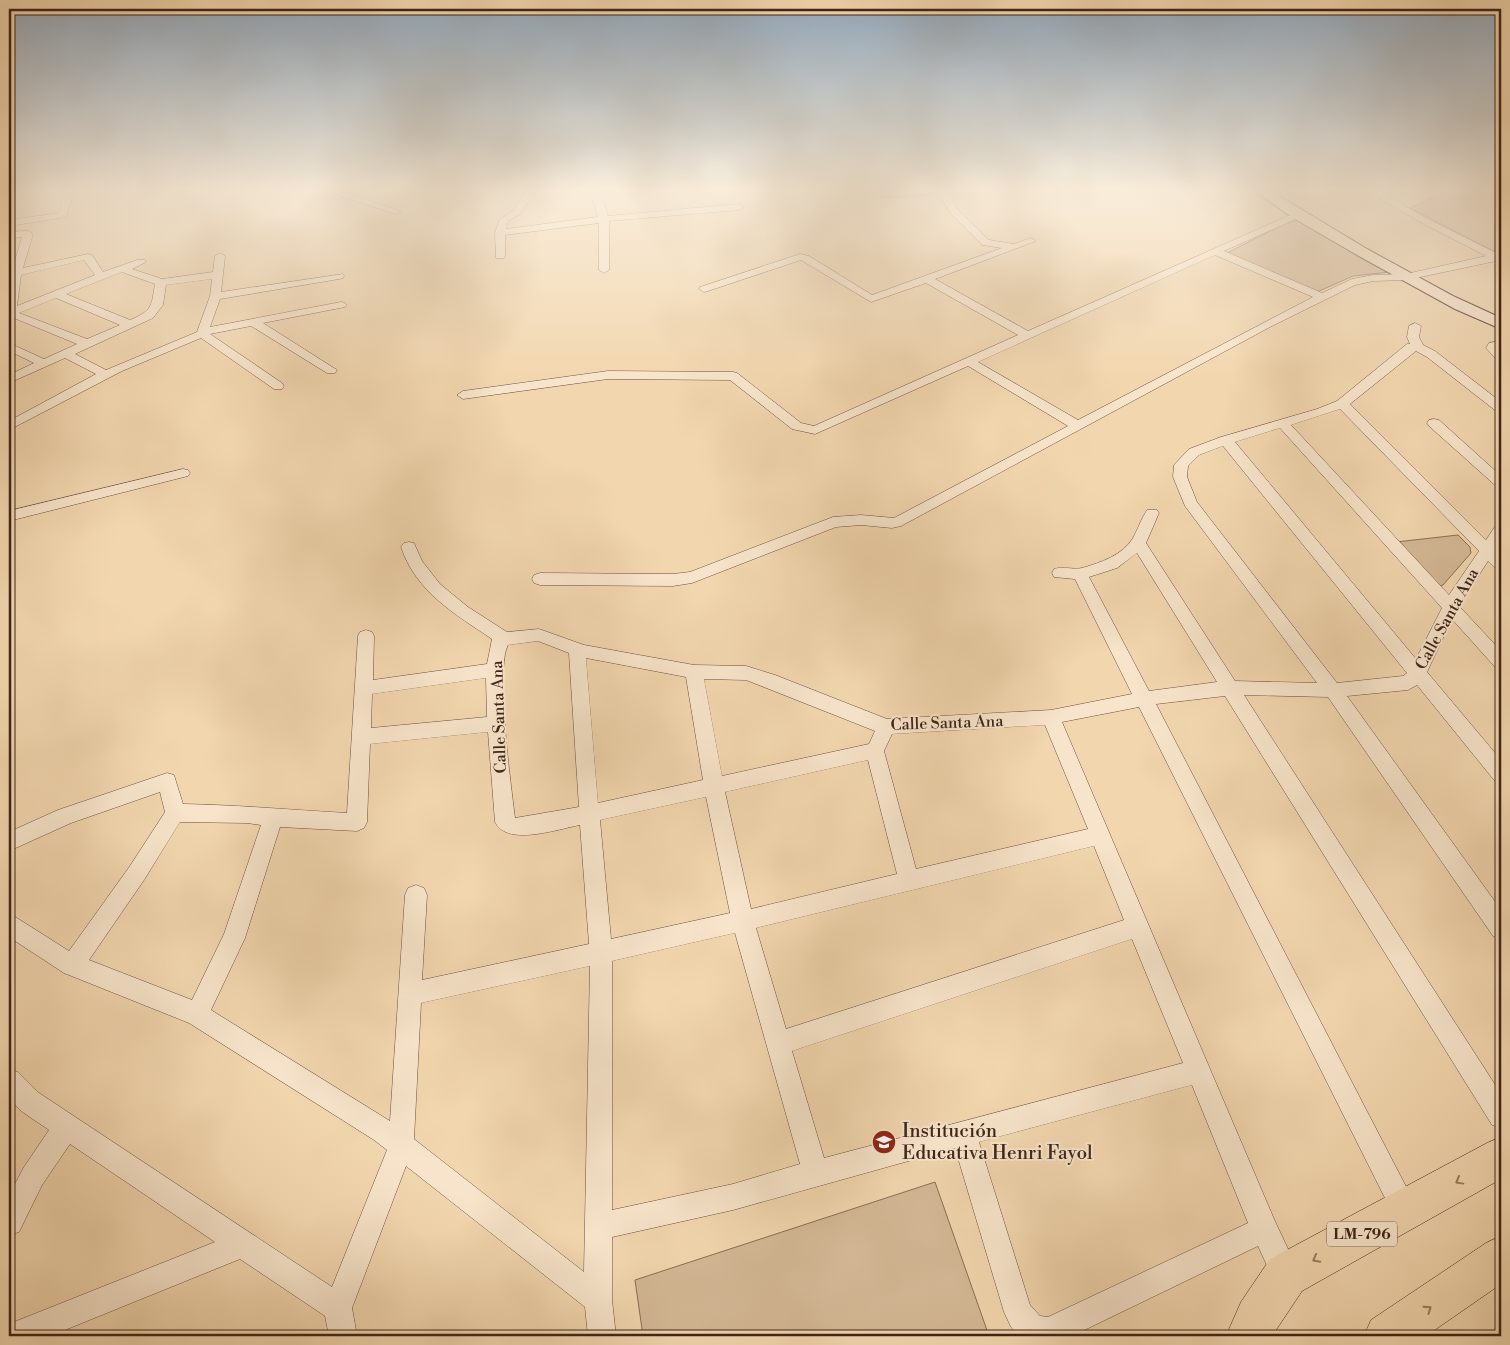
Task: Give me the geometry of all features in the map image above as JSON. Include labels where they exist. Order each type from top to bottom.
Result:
[{"type":"main road","points":[[1366,254],[1482,316],[1501,324]]},
{"type":"main road","name":"LM-796","points":[[1249,1336],[1257,1318],[1286,1275],[1501,1157]]},
{"type":"main road","points":[[1388,1336],[1501,1258]]},
{"type":"street","points":[[9,313],[12,275],[20,254]]},
{"type":"street","points":[[604,254],[604,270]]},
{"type":"street","points":[[704,289],[797,258],[805,258],[871,299],[993,254]]},
{"type":"street","points":[[463,395],[602,375],[733,376],[767,405],[797,426],[815,430],[1030,336],[1208,254]]},
{"type":"street","points":[[1220,254],[1322,297]]},
{"type":"street","points":[[540,580],[673,580],[692,577],[833,522],[873,520],[884,524],[896,523],[1266,325],[1357,281],[1406,276],[1499,255]]},
{"type":"street","points":[[202,334],[215,296],[220,256]]},
{"type":"street","points":[[12,275],[88,257],[101,276]]},
{"type":"street","points":[[9,313],[141,262]]},
{"type":"street","points":[[122,269],[161,282],[218,275]]},
{"type":"street","points":[[215,296],[339,276]]},
{"type":"street","points":[[925,278],[1030,336]]},
{"type":"street","points":[[9,378],[149,316],[157,305],[161,282]]},
{"type":"street","points":[[56,294],[128,324]]},
{"type":"street","points":[[9,426],[105,374],[202,334],[221,328],[342,306]]},
{"type":"street","points":[[9,313],[86,343]]},
{"type":"street","points":[[1482,316],[1501,329]]},
{"type":"street","points":[[253,322],[331,370]]},
{"type":"street","points":[[1415,326],[1413,337],[1418,347]]},
{"type":"street","points":[[202,334],[278,386]]},
{"type":"street","points":[[1501,344],[1492,348],[1501,357]]},
{"type":"street","points":[[9,347],[44,362]]},
{"type":"street","points":[[1501,408],[1431,354],[1418,347],[1411,347],[1406,349],[1342,404],[1322,412],[1226,440],[1194,452],[1181,465],[1180,477],[1190,504],[1333,690],[1501,928]]},
{"type":"street","points":[[64,353],[105,374]]},
{"type":"street","points":[[970,362],[1078,426]]},
{"type":"street","points":[[1342,404],[1501,564]]},
{"type":"street","points":[[1434,423],[1501,483]]},
{"type":"street","points":[[1283,424],[1501,662]]},
{"type":"street","points":[[1226,440],[1501,774]]},
{"type":"street","points":[[9,516],[183,473]]},
{"type":"street","points":[[1152,513],[1138,543],[1111,564],[1070,574],[1143,699],[1405,1211]]},
{"type":"street","name":"Calle Santa Ana","points":[[589,814],[518,827],[510,826],[505,822],[496,724],[495,670],[498,642],[529,634],[539,635],[577,649],[694,672],[746,673],[886,727],[1051,717],[1143,699],[1229,688],[1333,690],[1408,683],[1418,672],[1450,608],[1501,529]]},
{"type":"street","points":[[1138,543],[1501,1116]]},
{"type":"street","points":[[409,548],[410,557],[422,575],[444,598],[504,639]]},
{"type":"street","points":[[175,813],[247,814],[273,818],[357,822],[366,636]]},
{"type":"street","points":[[577,649],[601,951],[598,1300],[602,1336]]},
{"type":"street","points":[[364,688],[495,670]]},
{"type":"street","points":[[694,672],[714,788],[743,920],[815,1173]]},
{"type":"street","points":[[1051,717],[1264,1229],[1286,1275]]},
{"type":"street","points":[[361,737],[496,724]]},
{"type":"street","points":[[886,727],[874,751],[909,881]]},
{"type":"street","points":[[589,814],[714,788],[874,751]]},
{"type":"street","points":[[9,842],[65,816],[167,781],[175,813],[137,873],[72,965]]},
{"type":"street","points":[[197,1014],[234,938],[273,818]]},
{"type":"street","points":[[410,994],[743,920],[1101,835]]},
{"type":"street","points":[[343,1336],[338,1308],[401,1146],[416,895]]},
{"type":"street","points":[[9,924],[72,965],[197,1014],[383,1131],[598,1300]]},
{"type":"street","points":[[779,1043],[1138,926]]},
{"type":"street","points":[[598,1228],[733,1197],[815,1173],[1198,1071]]},
{"type":"street","points":[[9,1081],[30,1102],[338,1308]]},
{"type":"street","points":[[9,1222],[34,1176],[67,1126]]},
{"type":"street","points":[[964,1134],[1018,1312],[1024,1323],[1033,1330],[1049,1332],[1264,1229]]},
{"type":"street","points":[[15,1336],[243,1244]]},
{"type":"shaded area","points":[[1229,254],[1358,254],[1390,272],[1353,276],[1317,292]]},
{"type":"shaded area","points":[[1458,535],[1470,547],[1471,553],[1443,585],[1440,586],[1396,542]]},
{"type":"shaded area","points":[[935,1182],[989,1336],[643,1336],[635,1280]]},
{"type":"place","name":"Institución Educativa Henri Fayol","points":[[884,1142]]}]
